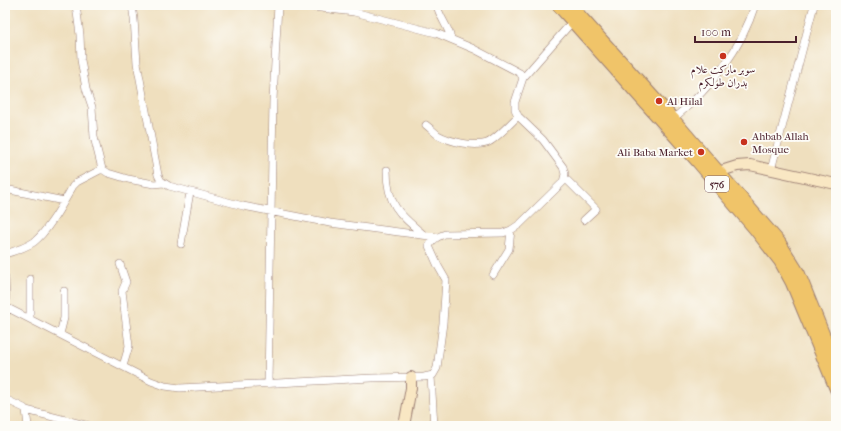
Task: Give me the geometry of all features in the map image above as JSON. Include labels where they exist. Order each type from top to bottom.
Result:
[{"type":"main road","name":"576","points":[[558,5],[575,11],[673,120],[779,242],[799,274],[836,366]]},
{"type":"main road","name":"576","points":[[575,11],[780,261],[792,283],[836,389]]},
{"type":"street","points":[[76,5],[81,60],[86,89],[92,108],[94,137],[102,169],[108,173],[154,184],[163,183],[242,206],[272,212],[330,223],[437,237],[448,234],[503,232],[511,230],[520,224],[563,182],[564,171],[562,165],[543,140],[518,116],[514,106],[523,78],[575,11]]},
{"type":"street","points":[[132,5],[137,63],[158,175],[163,183]]},
{"type":"street","points":[[268,384],[274,100],[278,5]]},
{"type":"street","points":[[296,5],[354,12],[436,32],[474,49],[520,73],[523,78]]},
{"type":"street","points":[[437,5],[452,39]]},
{"type":"street","points":[[673,120],[697,99],[722,70],[742,39],[755,5]]},
{"type":"street","points":[[771,170],[814,5]]},
{"type":"street","points":[[426,125],[437,134],[453,140],[472,144],[488,143],[518,116]]},
{"type":"street","points":[[718,172],[730,167],[744,165],[756,166],[836,184]]},
{"type":"street","points":[[5,254],[19,250],[35,241],[44,232],[73,186],[77,182],[102,169]]},
{"type":"street","points":[[387,170],[390,198],[396,210],[424,235]]},
{"type":"street","points":[[564,178],[596,209],[584,220]]},
{"type":"street","points":[[5,189],[64,201]]},
{"type":"street","points":[[181,244],[190,192]]},
{"type":"street","points":[[493,275],[509,249],[511,230]]},
{"type":"street","points":[[6,307],[158,384],[172,387],[430,376],[437,368],[443,323],[446,283],[445,276],[438,266],[429,246],[437,237]]},
{"type":"street","points":[[120,264],[126,282],[122,291],[129,346],[123,366]]},
{"type":"street","points":[[5,278],[5,318]]},
{"type":"street","points":[[30,279],[30,319]]},
{"type":"street","points":[[60,334],[64,318],[64,291]]},
{"type":"street","points":[[430,376],[434,426]]},
{"type":"street","points":[[404,426],[411,388],[411,377]]},
{"type":"street","points":[[5,399],[22,406],[26,410],[89,426]]},
{"type":"street","points":[[26,410],[28,426]]},
{"type":"place","name":"سوبر ماركت علام بدران طولكرم","points":[[723,56]]},
{"type":"place","name":"Al Hilal","points":[[659,101]]},
{"type":"place","name":"Ahbab Allah Mosque","points":[[744,142]]},
{"type":"place","name":"Ali Baba Market","points":[[701,152]]}]
